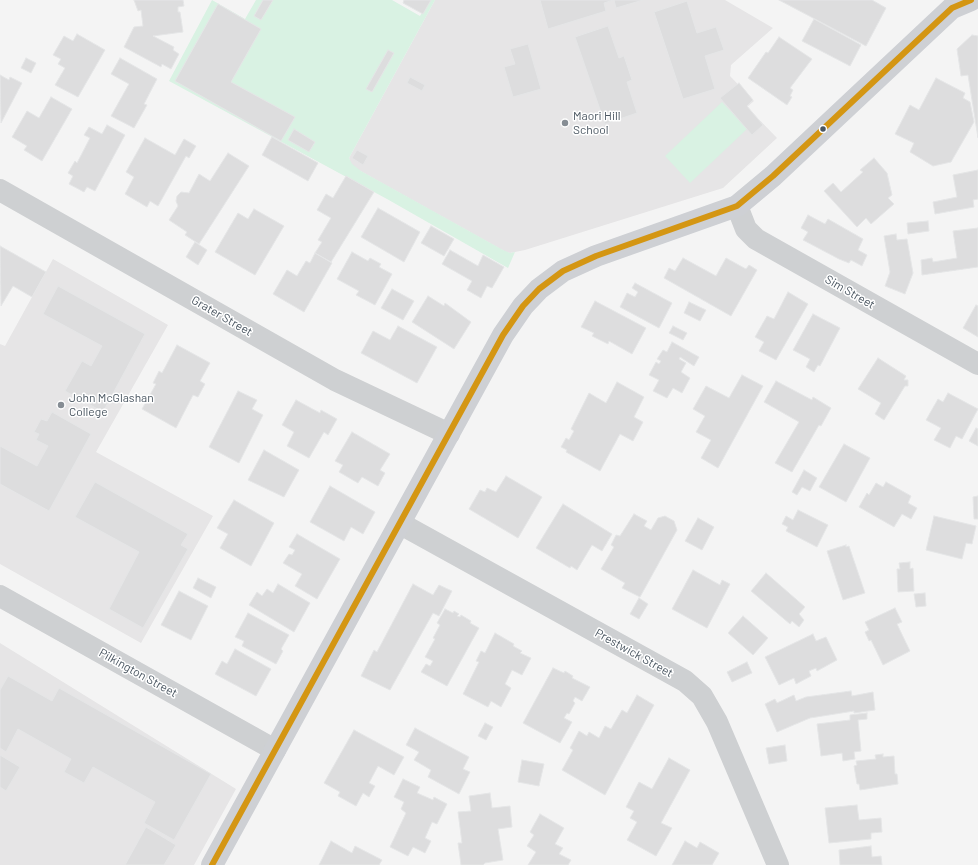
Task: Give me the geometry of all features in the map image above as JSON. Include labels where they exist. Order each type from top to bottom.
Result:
[{"type":"street","points":[[212,865],[504,335],[523,306],[539,289],[564,271],[596,256],[737,206],[773,176],[952,8],[971,0]]},
{"type":"street","name":"Grater Street","points":[[0,190],[335,380],[449,434]]},
{"type":"street","name":"Sim Street","points":[[737,206],[746,229],[756,239],[978,364]]},
{"type":"street","name":"Prestwick Street","points":[[401,524],[685,681],[702,696],[717,722],[778,865]]},
{"type":"street","name":"Pilkington Street","points":[[0,596],[275,750]]},
{"type":"shaded area","name":"Maori Hill School","points":[[435,0],[725,0],[773,28],[731,65],[730,76],[754,101],[747,107],[777,138],[723,188],[525,250],[510,253],[506,252],[355,168],[351,164],[349,158]]},
{"type":"shaded area","name":"John McGlashan College","points":[[53,259],[168,325],[96,452],[213,516],[141,643],[0,564],[0,344],[5,346]]},
{"type":"shaded area","points":[[0,643],[236,789],[194,865],[0,865]]},
{"type":"green space","points":[[212,0],[245,19],[256,0],[392,0],[420,16],[429,0],[435,0],[349,158],[352,164],[361,171],[503,250],[510,253],[515,252],[508,268],[387,199],[169,81]]},
{"type":"green space","points":[[722,102],[747,129],[690,183],[665,156]]},
{"type":"building","points":[[134,0],[183,0],[184,6],[178,7],[178,12],[180,12],[183,32],[153,36],[174,47],[173,50],[179,54],[171,69],[162,64],[161,67],[124,47],[134,27],[143,26],[141,10],[138,11]]},
{"type":"building","points":[[263,0],[273,0],[261,20],[254,16]]},
{"type":"building","points":[[404,0],[431,0],[423,14],[403,3]]},
{"type":"building","points":[[540,0],[613,0],[604,3],[606,11],[548,29]]},
{"type":"building","points":[[614,0],[643,0],[616,8]]},
{"type":"building","points":[[779,0],[872,0],[886,8],[866,46]]},
{"type":"building","points":[[687,1],[697,33],[716,27],[724,50],[705,56],[715,89],[683,99],[654,12]]},
{"type":"building","points":[[218,4],[261,29],[231,82],[295,117],[281,141],[175,81]]},
{"type":"building","points":[[814,19],[861,45],[850,66],[802,41]]},
{"type":"building","points":[[608,26],[619,58],[624,56],[632,80],[627,82],[637,113],[605,124],[575,37]]},
{"type":"building","points":[[77,34],[105,50],[78,97],[55,85],[65,68],[58,64],[61,59],[53,55],[64,36],[73,41]]},
{"type":"building","points":[[972,35],[978,36],[978,138],[968,75],[961,76],[957,49]]},
{"type":"building","points":[[779,37],[812,59],[790,88],[793,90],[790,96],[792,97],[787,105],[748,78],[766,52],[768,53]]},
{"type":"building","points":[[528,44],[541,89],[513,97],[504,67],[515,64],[510,49]]},
{"type":"building","points":[[388,50],[394,53],[372,92],[366,89]]},
{"type":"building","points":[[26,58],[36,63],[31,73],[21,68]]},
{"type":"building","points":[[120,58],[157,79],[144,104],[147,105],[134,128],[111,116],[129,84],[111,74]]},
{"type":"building","points":[[0,75],[9,80],[10,77],[22,83],[1,123]]},
{"type":"building","points":[[410,77],[425,85],[422,91],[407,83]]},
{"type":"building","points":[[936,78],[965,93],[963,98],[970,102],[974,122],[951,162],[933,166],[910,152],[914,143],[895,134],[910,105],[919,110]]},
{"type":"building","points":[[739,83],[753,100],[747,106],[763,125],[752,135],[720,98]]},
{"type":"building","points":[[51,97],[72,109],[42,161],[24,150],[27,146],[12,137],[27,111],[39,118]]},
{"type":"building","points":[[107,125],[125,135],[95,191],[87,187],[84,192],[69,184],[73,176],[68,173],[75,161],[77,163],[90,138],[84,135],[89,127],[102,134]]},
{"type":"building","points":[[294,129],[315,142],[309,152],[288,140]]},
{"type":"building","points":[[272,137],[318,163],[308,181],[262,155]]},
{"type":"building","points":[[145,138],[175,155],[184,139],[196,146],[189,158],[186,156],[158,206],[150,201],[147,207],[125,194],[134,177],[126,172]]},
{"type":"building","points":[[357,150],[368,156],[363,165],[352,158]]},
{"type":"building","points":[[228,153],[249,166],[199,244],[185,235],[187,232],[169,220],[178,206],[176,201],[177,196],[181,192],[189,193],[199,174],[210,181]]},
{"type":"building","points":[[874,158],[887,173],[892,195],[888,198],[894,204],[871,224],[866,218],[857,227],[824,191],[833,183],[841,192],[863,172],[860,170]]},
{"type":"building","points":[[978,170],[978,199],[973,200],[974,207],[935,214],[933,202],[957,197],[953,175]]},
{"type":"building","points":[[346,176],[374,192],[331,262],[315,253],[322,242],[318,240],[331,218],[317,210],[326,194],[333,198]]},
{"type":"building","points":[[378,208],[420,232],[404,262],[361,237]]},
{"type":"building","points":[[254,209],[284,226],[255,275],[215,252],[238,213],[248,219]]},
{"type":"building","points":[[808,215],[825,224],[828,219],[863,239],[858,250],[867,255],[862,266],[851,260],[849,263],[839,259],[803,240],[808,232],[801,228]]},
{"type":"building","points":[[928,221],[929,231],[908,234],[907,223]]},
{"type":"building","points":[[431,226],[454,239],[444,256],[421,243]]},
{"type":"building","points":[[978,228],[978,267],[922,275],[921,260],[932,258],[933,262],[957,258],[953,231]]},
{"type":"building","points":[[896,234],[897,240],[907,239],[913,273],[905,294],[885,286],[890,272],[884,236]]},
{"type":"building","points":[[195,242],[207,250],[198,265],[186,257]]},
{"type":"building","points":[[0,246],[46,272],[32,297],[13,286],[1,306]]},
{"type":"building","points":[[450,250],[478,266],[483,255],[504,267],[492,288],[487,286],[481,298],[467,290],[472,281],[442,264]]},
{"type":"building","points":[[352,252],[368,261],[370,258],[381,264],[379,267],[392,274],[375,305],[356,295],[359,291],[337,279]]},
{"type":"building","points":[[315,253],[332,263],[304,312],[273,294],[287,270],[297,276],[306,261],[310,263]]},
{"type":"building","points":[[683,258],[716,276],[726,258],[746,269],[749,265],[757,270],[731,316],[664,278],[669,268],[675,271]]},
{"type":"building","points":[[635,283],[672,303],[659,328],[620,307],[627,293],[635,297],[638,292],[632,288]]},
{"type":"building","points":[[58,286],[145,334],[103,412],[65,391],[82,361],[91,366],[102,346],[43,314]]},
{"type":"building","points":[[392,289],[414,301],[403,320],[381,308]]},
{"type":"building","points":[[788,292],[808,304],[776,360],[759,351],[764,342],[755,337],[767,316],[774,319]]},
{"type":"building","points":[[428,296],[444,306],[445,303],[471,322],[454,349],[412,322]]},
{"type":"building","points":[[595,301],[646,328],[632,354],[609,341],[608,344],[592,336],[594,333],[581,327]]},
{"type":"building","points":[[689,302],[706,310],[700,321],[684,313]]},
{"type":"building","points":[[976,305],[978,306],[978,337],[963,328]]},
{"type":"building","points":[[813,314],[840,328],[820,366],[818,365],[814,372],[806,367],[810,359],[793,350]]},
{"type":"building","points":[[398,326],[437,347],[417,383],[361,353],[373,331],[390,340]]},
{"type":"building","points":[[673,326],[687,333],[683,340],[669,333]]},
{"type":"building","points":[[672,342],[699,357],[694,366],[680,357],[679,359],[686,363],[681,372],[690,378],[682,393],[673,388],[667,398],[653,391],[659,380],[649,375],[656,362],[659,364],[661,361],[657,359],[663,350],[667,352]]},
{"type":"building","points":[[177,345],[210,363],[200,381],[205,384],[198,397],[193,395],[176,428],[142,409],[156,384],[153,383],[159,371],[162,373]]},
{"type":"building","points":[[878,358],[906,376],[904,380],[908,380],[908,386],[905,386],[884,420],[875,414],[881,403],[858,389]]},
{"type":"building","points":[[742,375],[763,386],[718,468],[701,458],[711,440],[696,432],[705,416],[693,409],[706,386],[729,398]]},
{"type":"building","points":[[776,381],[812,400],[813,397],[831,408],[821,426],[819,425],[792,472],[775,463],[799,422],[764,402]]},
{"type":"building","points":[[617,382],[644,397],[634,417],[643,422],[633,441],[620,434],[600,471],[566,452],[567,450],[561,447],[566,438],[569,440],[574,431],[571,429],[589,393],[606,403]]},
{"type":"building","points":[[238,391],[257,400],[252,409],[263,415],[239,463],[209,447]]},
{"type":"building","points":[[948,393],[978,409],[962,439],[956,436],[950,448],[934,440],[941,428],[926,420],[938,399],[943,402]]},
{"type":"building","points":[[296,400],[320,413],[321,410],[337,419],[328,435],[324,432],[309,458],[287,446],[294,432],[282,425]]},
{"type":"building","points":[[52,412],[91,434],[49,511],[0,484],[0,446],[37,466],[48,446],[36,440],[39,434],[34,432],[41,419],[47,421]]},
{"type":"building","points":[[976,428],[978,429],[978,446],[969,441]]},
{"type":"building","points":[[352,432],[390,454],[380,470],[385,473],[378,486],[362,477],[358,483],[339,472],[343,465],[335,461]]},
{"type":"building","points":[[844,444],[870,458],[846,502],[819,487]]},
{"type":"building","points":[[264,450],[299,470],[284,497],[248,480]]},
{"type":"building","points":[[804,470],[817,478],[810,491],[802,487],[797,495],[792,492]]},
{"type":"building","points":[[506,476],[542,497],[518,538],[469,509],[480,490],[485,492],[487,488],[496,492]]},
{"type":"building","points":[[95,482],[188,534],[181,545],[188,549],[143,628],[109,609],[139,552],[75,517]]},
{"type":"building","points":[[886,482],[911,496],[908,503],[917,508],[911,519],[902,514],[894,527],[859,507],[867,493],[869,495],[876,483],[883,487]]},
{"type":"building","points":[[330,486],[375,512],[363,534],[351,527],[344,541],[310,522]]},
{"type":"building","points":[[978,496],[978,519],[974,519],[973,497]]},
{"type":"building","points":[[234,500],[274,523],[251,566],[220,548],[228,534],[217,528]]},
{"type":"building","points":[[563,504],[612,534],[602,551],[592,545],[577,570],[571,566],[570,568],[536,548]]},
{"type":"building","points":[[798,510],[828,525],[817,547],[786,531],[788,527],[782,524],[786,516],[793,520]]},
{"type":"building","points":[[634,514],[647,521],[644,526],[651,530],[658,518],[665,516],[674,521],[677,530],[640,597],[622,588],[625,583],[601,569],[614,547],[611,545],[616,535],[620,536]]},
{"type":"building","points":[[934,516],[976,526],[972,544],[966,543],[962,559],[926,550]]},
{"type":"building","points":[[698,518],[714,527],[702,550],[685,541]]},
{"type":"building","points":[[297,534],[340,559],[317,599],[295,586],[302,574],[283,563],[289,554],[292,555],[295,550],[289,547]]},
{"type":"building","points":[[846,545],[846,547],[849,546],[865,593],[843,600],[827,551]]},
{"type":"building","points":[[910,562],[910,569],[913,568],[914,591],[898,592],[897,569],[900,569],[899,563]]},
{"type":"building","points":[[693,570],[720,585],[722,580],[730,584],[707,628],[672,609]]},
{"type":"building","points":[[766,573],[805,607],[799,614],[804,620],[799,627],[792,621],[790,624],[751,591]]},
{"type":"building","points":[[198,578],[216,587],[211,598],[193,588]]},
{"type":"building","points":[[278,584],[310,603],[294,632],[249,605],[257,592],[262,596],[267,589],[273,593]]},
{"type":"building","points":[[413,584],[433,595],[439,585],[452,591],[439,616],[433,613],[390,690],[361,676],[374,650],[377,652]]},
{"type":"building","points":[[179,591],[208,606],[191,640],[161,625]]},
{"type":"building","points":[[925,593],[926,606],[916,607],[914,594]]},
{"type":"building","points":[[639,598],[648,604],[639,619],[630,614]]},
{"type":"building","points":[[895,608],[902,622],[897,624],[910,651],[883,665],[871,640],[869,641],[865,632],[869,630],[865,622]]},
{"type":"building","points":[[445,609],[453,613],[454,611],[459,614],[457,616],[460,617],[461,615],[471,621],[470,623],[479,628],[447,686],[421,672],[426,664],[430,666],[433,661],[425,657],[435,639],[433,638],[440,625],[437,623]]},
{"type":"building","points":[[248,613],[289,635],[281,649],[283,651],[276,664],[242,646],[244,641],[235,637]]},
{"type":"building","points":[[743,616],[768,638],[753,655],[728,633]]},
{"type":"building","points":[[495,633],[514,644],[513,646],[522,651],[520,653],[531,658],[522,675],[512,670],[505,684],[511,688],[501,707],[491,701],[488,707],[463,694],[479,662],[476,661],[481,651],[485,653]]},
{"type":"building","points":[[813,634],[816,641],[826,637],[837,660],[817,671],[816,668],[809,671],[811,676],[796,684],[794,678],[779,685],[765,657]]},
{"type":"building","points":[[235,649],[271,669],[256,696],[215,674],[222,661],[227,664]]},
{"type":"building","points":[[747,662],[752,673],[732,682],[727,672]]},
{"type":"building","points":[[553,668],[564,673],[565,671],[573,676],[572,678],[590,687],[582,701],[575,697],[573,701],[575,703],[569,714],[567,713],[564,718],[572,722],[560,743],[523,723]]},
{"type":"building","points":[[8,676],[52,701],[59,688],[211,774],[174,840],[144,823],[155,802],[93,767],[84,783],[64,772],[71,759],[18,729],[6,752],[0,748],[0,690]]},
{"type":"building","points":[[851,691],[852,696],[873,692],[875,710],[854,713],[854,711],[810,718],[777,732],[765,704],[775,699],[777,703],[794,695],[796,701],[806,697]]},
{"type":"building","points":[[637,695],[654,705],[605,795],[562,770],[573,750],[570,748],[579,731],[587,736],[589,732],[599,738],[605,726],[611,729],[622,710],[627,713]]},
{"type":"building","points":[[867,713],[867,719],[858,720],[861,751],[854,752],[855,759],[843,761],[842,753],[821,756],[817,724],[850,720],[850,715]]},
{"type":"building","points":[[485,723],[493,727],[486,740],[478,736]]},
{"type":"building","points":[[415,728],[469,757],[463,769],[470,772],[459,794],[428,777],[431,770],[414,760],[419,752],[406,745]]},
{"type":"building","points":[[354,730],[404,757],[394,775],[378,766],[369,783],[375,786],[369,797],[363,793],[356,806],[338,796],[340,792],[324,783]]},
{"type":"building","points":[[785,745],[787,761],[769,764],[766,748]]},
{"type":"building","points":[[883,754],[883,757],[894,756],[895,774],[897,774],[898,784],[860,790],[859,784],[857,784],[854,766],[857,765],[856,761],[876,759],[875,755]]},
{"type":"building","points":[[0,755],[20,767],[6,791],[0,787]]},
{"type":"building","points":[[669,758],[690,770],[661,823],[672,828],[656,856],[627,840],[637,822],[630,818],[634,811],[626,807],[639,782],[652,789]]},
{"type":"building","points":[[522,760],[544,764],[539,786],[518,782]]},
{"type":"building","points":[[403,779],[420,787],[417,793],[433,800],[434,797],[447,804],[437,824],[432,822],[425,838],[431,841],[425,853],[413,847],[408,856],[390,847],[406,813],[401,809],[404,802],[394,797]]},
{"type":"building","points":[[490,793],[492,808],[510,806],[512,827],[498,829],[503,860],[485,863],[483,865],[461,865],[458,843],[462,843],[458,812],[471,811],[469,796]]},
{"type":"building","points":[[857,805],[859,820],[881,818],[882,832],[871,833],[871,839],[829,843],[825,808]]},
{"type":"building","points":[[540,814],[564,828],[555,844],[563,848],[559,854],[571,860],[568,865],[528,865],[536,852],[527,846],[534,835],[530,832]]},
{"type":"building","points":[[146,827],[176,845],[164,865],[125,865]]},
{"type":"building","points":[[331,841],[352,853],[355,846],[382,860],[379,865],[319,865]]},
{"type":"building","points":[[685,841],[697,848],[700,842],[719,853],[712,865],[672,865]]},
{"type":"building","points":[[871,846],[872,857],[881,856],[882,865],[840,865],[839,850]]},
{"type":"transit line","points":[[212,865],[503,335],[523,306],[539,289],[563,271],[596,256],[737,206],[773,176],[952,8],[971,0]]},
{"type":"place","name":"Maori Hill School","points":[[565,123]]},
{"type":"place","name":"John McGlashan College","points":[[61,405]]}]
